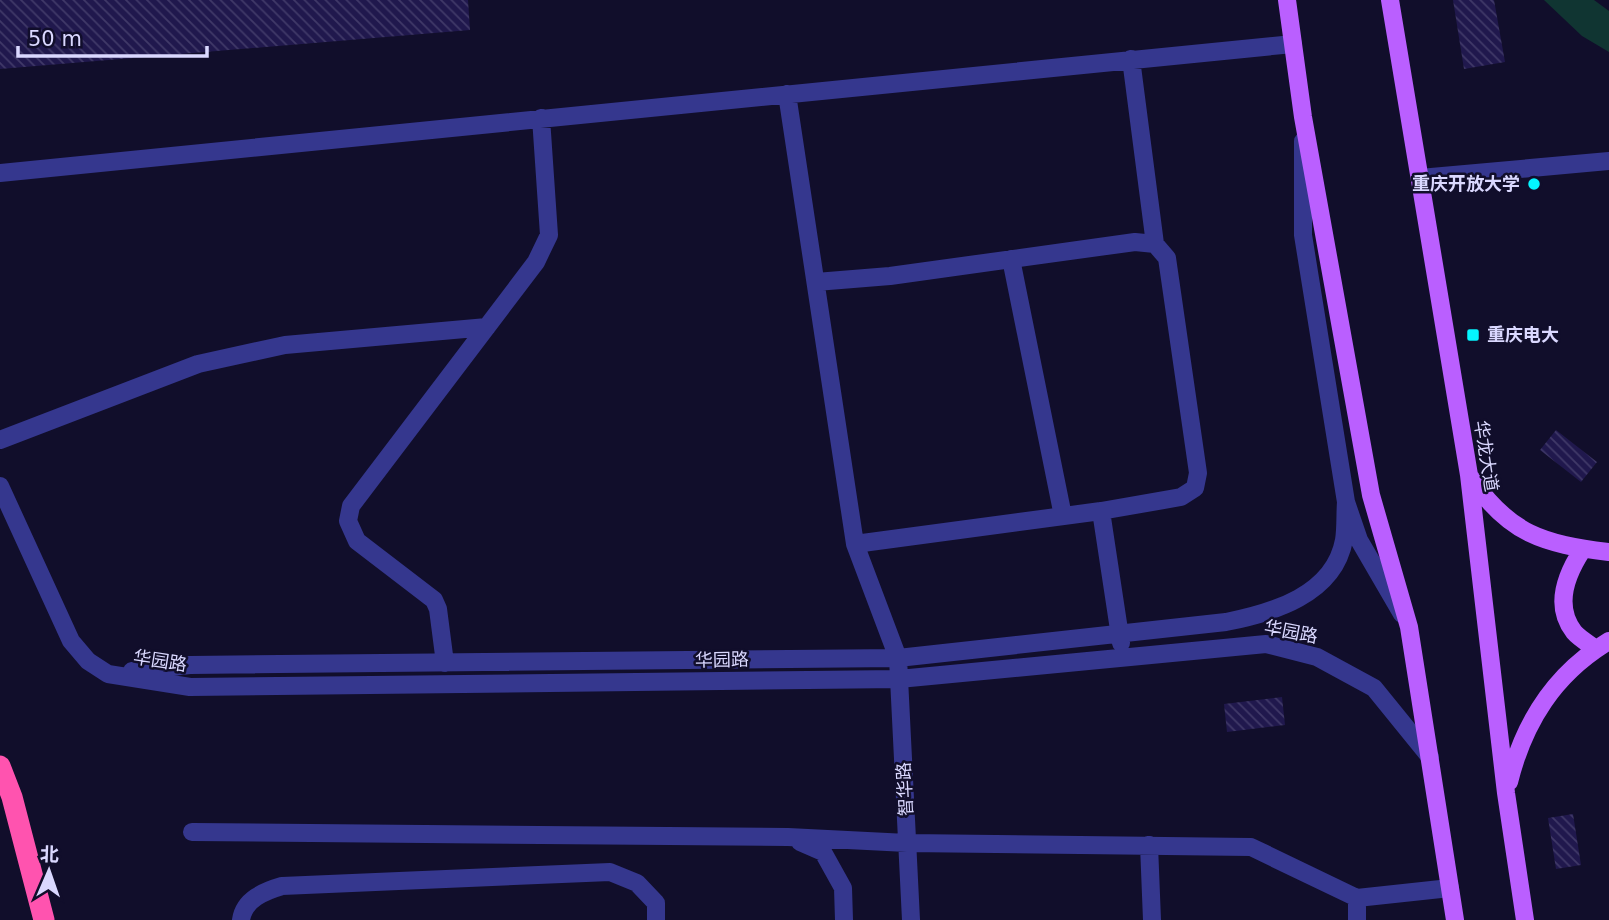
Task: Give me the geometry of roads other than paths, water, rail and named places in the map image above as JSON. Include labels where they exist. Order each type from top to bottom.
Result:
[{"type":"highway","points":[[0,766],[30,860],[44,920]]},
{"type":"main road","points":[[1287,0],[1303,117],[1371,495],[1409,627],[1455,920]]},
{"type":"main road","name":"华龙大道","points":[[1390,0],[1469,475],[1506,793],[1525,920]]},
{"type":"main road","points":[[1469,475],[1489,505],[1513,526],[1548,541],[1609,552]]},
{"type":"main road","points":[[1506,793],[1518,744],[1537,708],[1562,677],[1602,645],[1573,632],[1564,610],[1563,589],[1570,568],[1583,549]]},
{"type":"street","points":[[0,173],[1293,44]]},
{"type":"street","points":[[855,544],[1101,511],[1181,497],[1195,488],[1198,473],[1167,258],[1155,244],[1131,59]]},
{"type":"street","name":"智华路","points":[[787,94],[855,544],[898,658],[911,920]]},
{"type":"street","points":[[1303,117],[1303,235],[1346,502],[1359,540],[1409,627]]},
{"type":"street","points":[[445,663],[438,609],[433,600],[357,541],[348,521],[351,506],[536,262],[549,235],[541,118]]},
{"type":"street","points":[[1420,178],[1609,161]]},
{"type":"street","points":[[816,282],[890,276],[1135,242],[1155,244]]},
{"type":"street","points":[[1011,259],[1063,516]]},
{"type":"street","points":[[0,440],[198,364],[285,345],[488,327]]},
{"type":"street","points":[[0,486],[71,641],[88,661],[108,674]]},
{"type":"street","name":"华园路","points":[[108,674],[190,665],[898,658],[1238,619],[1292,602],[1309,592],[1335,565],[1344,541],[1346,502]]},
{"type":"street","points":[[1101,511],[1123,657]]},
{"type":"street","name":"华园路","points":[[108,674],[190,687],[899,679],[1266,645],[1317,657],[1374,688],[1430,757]]},
{"type":"street","points":[[192,832],[788,837],[907,842],[1251,847],[1357,898],[1450,888]]},
{"type":"street","points":[[788,837],[822,852],[843,888],[844,920]]},
{"type":"street","points":[[1149,845],[1152,920]]},
{"type":"street","points":[[241,920],[259,893],[282,886],[611,872],[636,883],[656,902],[656,920]]},
{"type":"street","points":[[1356,920],[1357,898]]},
{"type":"place","name":"重庆开放大学","points":[[1534,184]]},
{"type":"place","name":"重庆电大","points":[[1473,335]]}]
